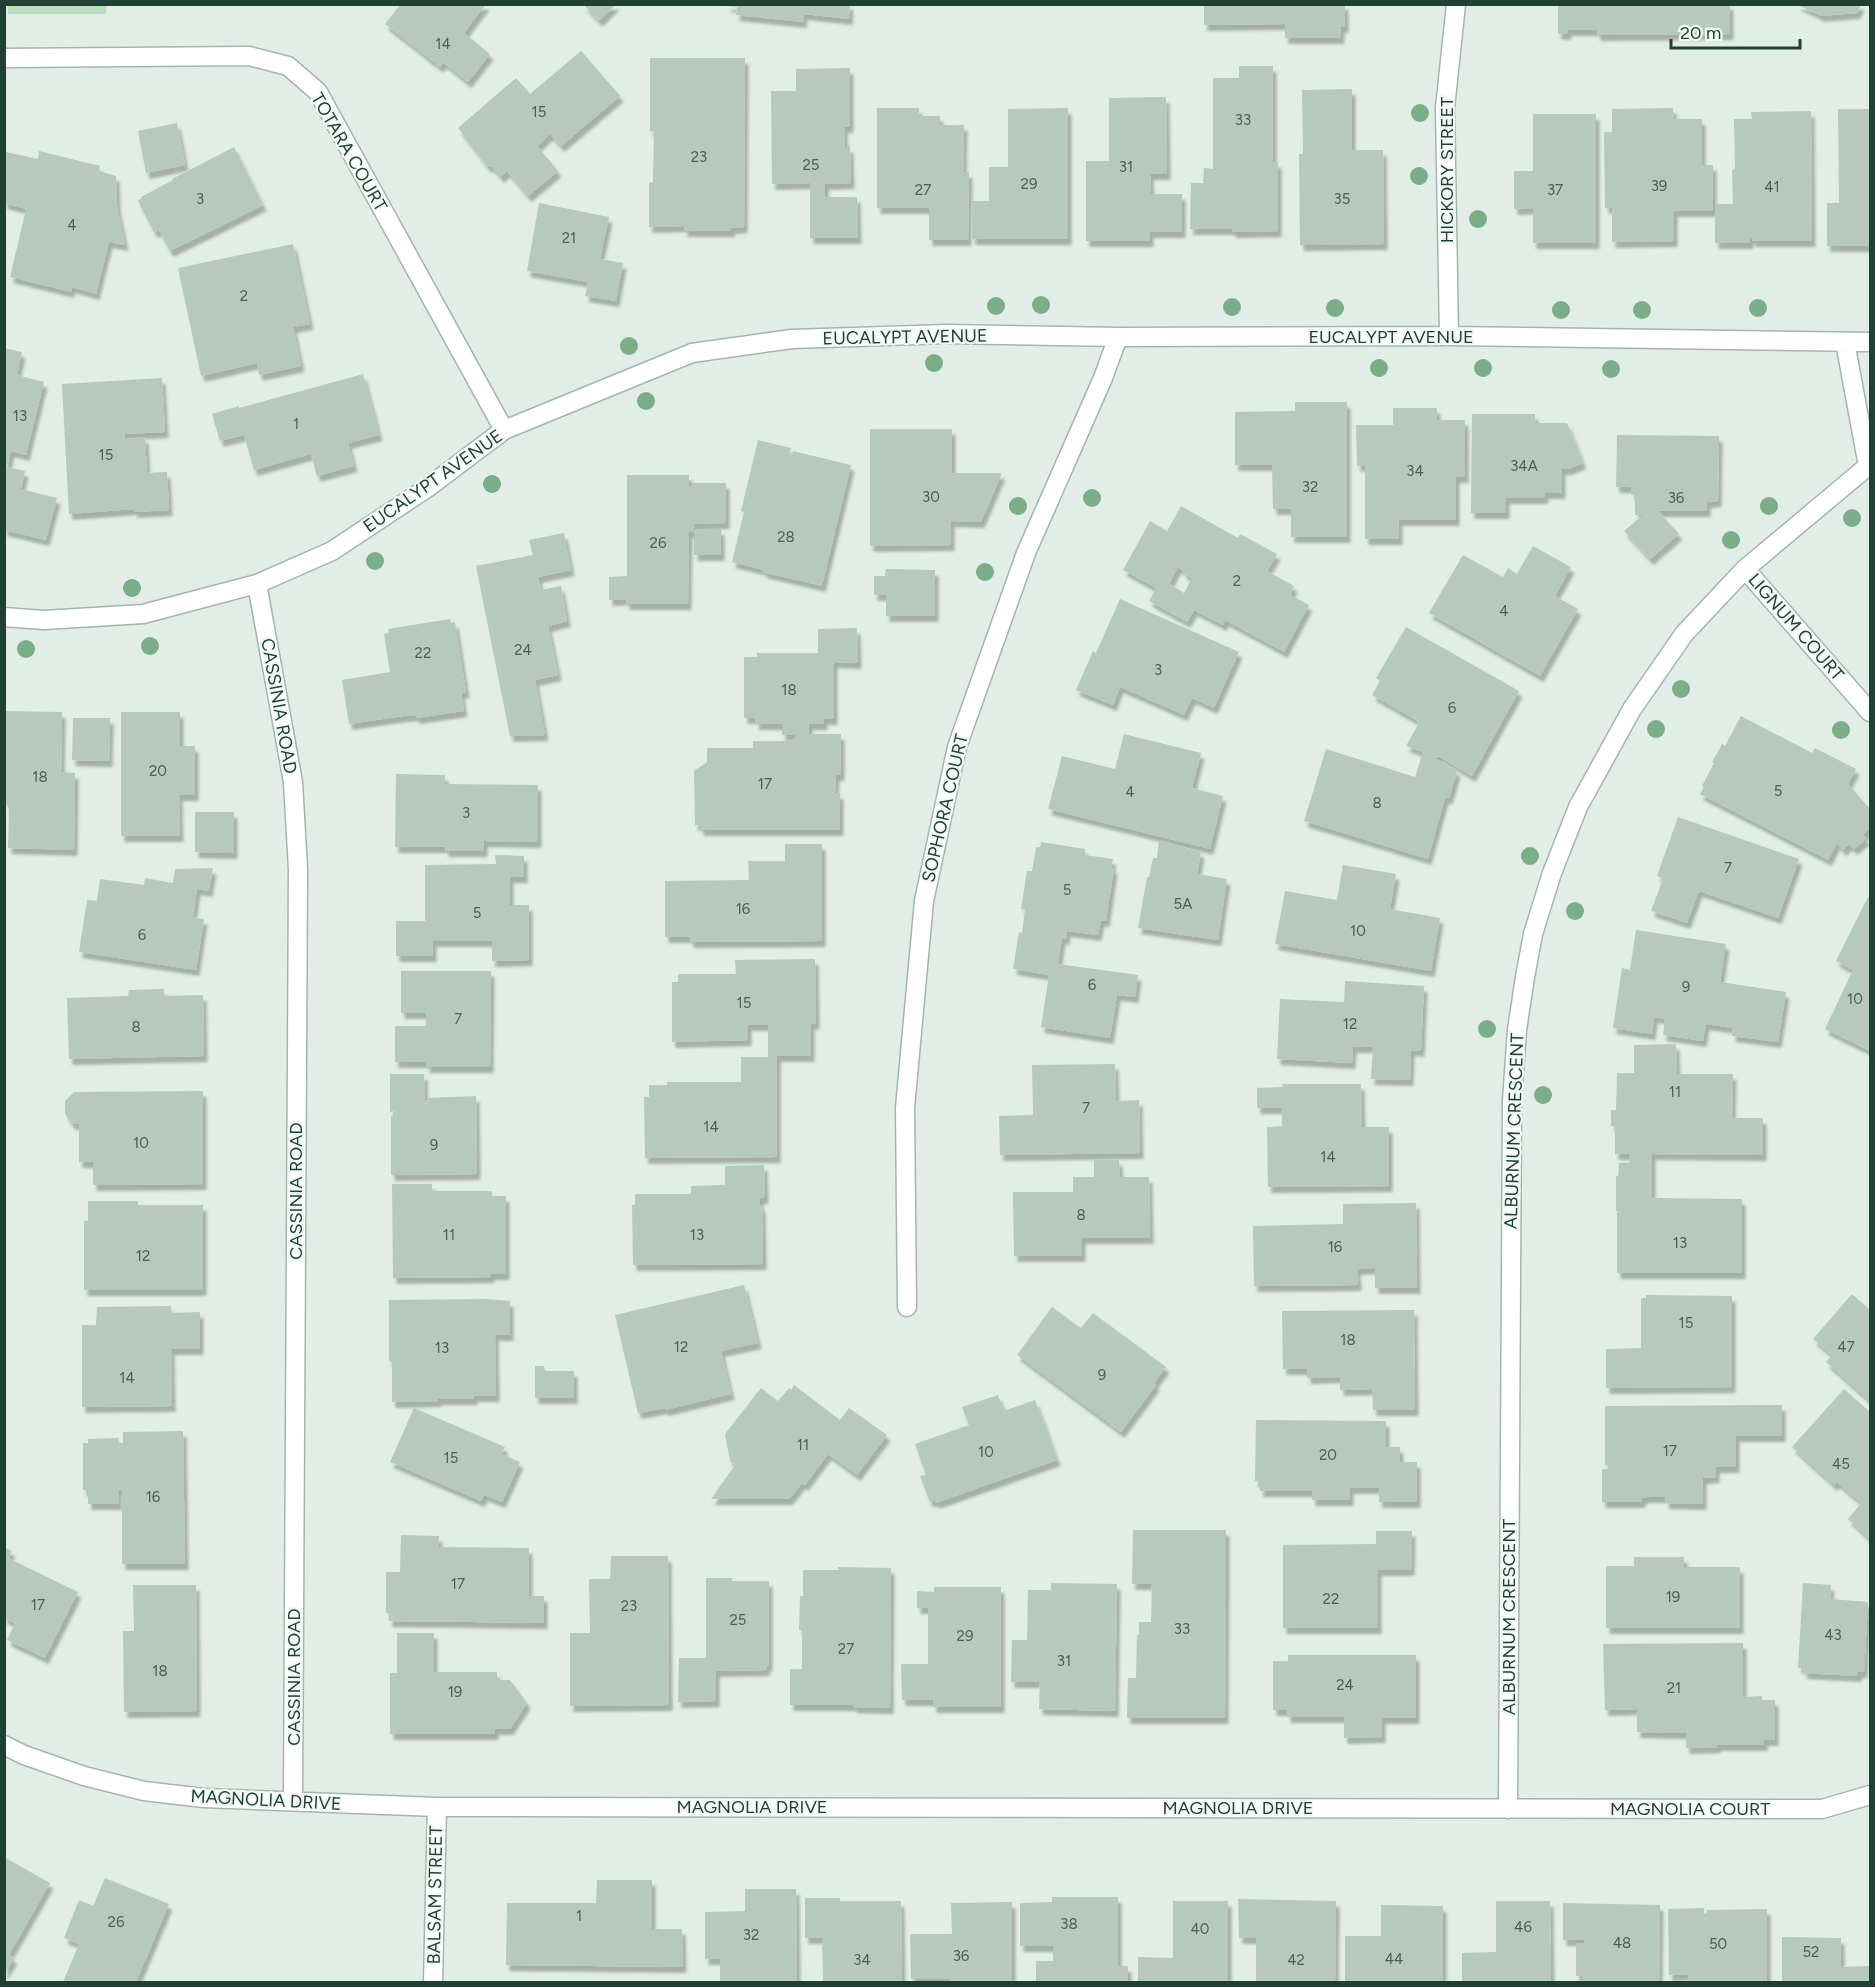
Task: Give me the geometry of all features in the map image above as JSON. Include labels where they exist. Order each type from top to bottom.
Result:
[{"type":"street","name":"HICKORY STREET","points":[[1449,336],[1445,108],[1456,4]]},
{"type":"street","name":"TOTARA COURT","points":[[4,58],[249,56],[288,66],[318,92],[504,430]]},
{"type":"street","name":"EUCALYPT AVENUE","points":[[4,617],[44,620],[143,614],[257,584],[332,552],[427,488],[504,430],[692,353],[804,339],[947,334],[1118,337],[1449,336],[1870,342]]},
{"type":"street","name":"SOPHORA COURT","points":[[907,1307],[905,1108],[924,901],[957,747],[1026,553],[1103,378],[1118,337]]},
{"type":"street","name":"ALBURNUM CRESCENT","points":[[1508,1809],[1512,1101],[1517,1030],[1533,934],[1552,873],[1578,807],[1632,709],[1684,634],[1745,569],[1869,465],[1845,342]]},
{"type":"street","name":"LIGNUM COURT","points":[[1745,569],[1870,712]]},
{"type":"street","name":"CASSINIA ROAD","points":[[257,584],[293,782],[298,869],[293,1801]]},
{"type":"street","name":"MAGNOLIA DRIVE","points":[[4,1745],[24,1755],[84,1776],[144,1791],[204,1798],[437,1807],[1508,1809]]},
{"type":"street","name":"MAGNOLIA COURT","points":[[1508,1809],[1822,1809],[1870,1795]]},
{"type":"street","name":"BALSAM STREET","points":[[433,1983],[437,1807]]},
{"type":"green space","points":[[8,5],[106,5],[106,14],[8,14]]},
{"type":"building","points":[[401,4],[486,4],[464,33],[490,54],[468,82],[443,62],[440,67],[385,24]]},
{"type":"building","points":[[583,4],[616,4],[599,21]]},
{"type":"building","points":[[727,4],[850,4],[849,19],[804,14],[803,22],[736,15],[737,7],[727,6]]},
{"type":"building","points":[[1204,4],[1345,4],[1345,27],[1341,27],[1341,38],[1285,38],[1285,24],[1204,25]]},
{"type":"building","points":[[1558,4],[1730,4],[1730,34],[1597,35],[1597,30],[1568,30],[1568,34],[1558,34]]},
{"type":"building","points":[[1796,4],[1861,4],[1857,13],[1819,16]]},
{"type":"building","points":[[581,51],[620,96],[561,146],[550,134],[537,146],[558,171],[528,196],[507,171],[501,177],[491,166],[488,167],[458,128],[516,78],[530,94]]},
{"type":"building","points":[[650,58],[745,58],[744,227],[731,228],[731,231],[684,231],[684,226],[649,227],[649,183],[653,182],[654,131],[650,131]]},
{"type":"building","points":[[1239,66],[1273,66],[1273,162],[1278,162],[1278,231],[1233,232],[1232,229],[1190,229],[1191,183],[1203,183],[1204,168],[1213,169],[1213,78],[1239,78]]},
{"type":"building","points":[[850,68],[850,127],[844,127],[845,147],[850,147],[851,183],[825,184],[825,197],[857,197],[858,238],[810,238],[810,183],[772,184],[771,91],[796,91],[796,69]]},
{"type":"building","points":[[1352,89],[1352,150],[1383,150],[1384,244],[1300,245],[1299,154],[1303,154],[1302,90]]},
{"type":"building","points":[[1166,97],[1167,174],[1150,174],[1151,194],[1182,194],[1182,232],[1150,232],[1150,241],[1086,241],[1086,161],[1109,161],[1109,98]]},
{"type":"building","points":[[877,108],[919,108],[919,116],[940,116],[940,125],[964,125],[963,172],[969,172],[968,240],[929,240],[929,208],[877,208]]},
{"type":"building","points":[[1068,108],[1068,239],[972,239],[971,201],[989,201],[989,167],[1008,167],[1008,109]]},
{"type":"building","points":[[1673,108],[1674,119],[1702,119],[1702,165],[1713,165],[1713,211],[1674,211],[1674,241],[1612,242],[1612,207],[1605,208],[1604,132],[1612,132],[1612,109]]},
{"type":"building","points":[[1838,109],[1870,109],[1870,246],[1827,246],[1827,203],[1839,203]]},
{"type":"building","points":[[1811,111],[1812,241],[1752,241],[1752,237],[1750,243],[1715,243],[1715,204],[1733,204],[1734,119],[1752,119],[1751,112]]},
{"type":"building","points":[[1533,114],[1596,114],[1596,243],[1533,243],[1533,208],[1514,209],[1514,171],[1533,171]]},
{"type":"building","points":[[177,123],[185,165],[146,173],[138,131]]},
{"type":"building","points":[[234,147],[263,205],[170,251],[159,230],[154,232],[138,201],[172,179]]},
{"type":"building","points":[[39,151],[100,166],[99,171],[116,176],[117,206],[125,245],[109,242],[96,294],[72,287],[71,292],[10,277],[26,209],[4,203],[6,152],[38,159]]},
{"type":"building","points":[[539,203],[609,217],[600,259],[623,263],[616,301],[585,296],[588,282],[527,271]]},
{"type":"building","points":[[293,244],[310,324],[293,327],[301,366],[259,375],[257,363],[201,376],[178,268]]},
{"type":"building","points":[[4,348],[22,352],[17,375],[44,382],[26,455],[11,451],[7,467],[25,471],[21,489],[57,498],[46,540],[4,530]]},
{"type":"building","points":[[363,374],[379,435],[348,443],[354,466],[317,476],[311,454],[254,470],[244,435],[220,441],[212,414]]},
{"type":"building","points":[[162,378],[165,432],[125,434],[125,439],[145,437],[147,473],[167,472],[169,510],[134,512],[134,509],[69,514],[62,384]]},
{"type":"building","points":[[1295,402],[1347,402],[1347,537],[1291,537],[1291,509],[1273,509],[1272,465],[1235,465],[1235,412],[1295,411]]},
{"type":"building","points":[[1393,408],[1437,408],[1437,420],[1465,420],[1465,477],[1456,477],[1456,520],[1399,520],[1399,539],[1365,539],[1365,465],[1357,466],[1356,425],[1393,425]]},
{"type":"building","points":[[1472,414],[1535,414],[1535,423],[1567,423],[1583,463],[1562,469],[1562,493],[1545,493],[1545,498],[1506,498],[1506,513],[1471,513]]},
{"type":"building","points":[[870,429],[952,429],[952,473],[1002,473],[981,522],[951,521],[951,545],[870,546]]},
{"type":"building","points":[[1617,435],[1719,436],[1718,501],[1707,502],[1707,511],[1658,511],[1679,534],[1650,559],[1624,531],[1643,515],[1635,515],[1635,495],[1631,495],[1631,487],[1616,487]]},
{"type":"building","points":[[758,440],[791,448],[789,454],[792,455],[793,451],[851,465],[822,586],[732,562],[744,512],[741,511]]},
{"type":"building","points":[[627,475],[689,475],[689,486],[692,486],[692,483],[726,483],[726,523],[693,524],[694,529],[721,529],[721,555],[694,555],[694,532],[689,532],[688,604],[626,604],[626,599],[609,600],[609,577],[627,576]]},
{"type":"building","points":[[1181,506],[1238,538],[1240,534],[1277,554],[1267,571],[1294,586],[1290,595],[1309,605],[1284,652],[1225,620],[1223,625],[1194,610],[1187,622],[1149,601],[1156,588],[1123,570],[1150,521],[1167,531]],"holes":[[[1178,567],[1184,571],[1183,573],[1192,578],[1184,593],[1169,584]]]},
{"type":"building","points":[[564,533],[571,570],[538,577],[541,590],[561,586],[567,621],[548,626],[558,675],[535,680],[545,735],[510,736],[476,566],[533,555],[529,540]]},
{"type":"building","points":[[1533,546],[1571,567],[1555,596],[1578,609],[1540,676],[1429,613],[1463,555],[1503,577],[1508,568],[1517,574]]},
{"type":"building","points":[[886,569],[935,570],[935,616],[886,616],[886,595],[874,595],[874,576],[885,576]]},
{"type":"building","points":[[1120,599],[1239,652],[1214,708],[1192,698],[1184,715],[1120,687],[1113,705],[1076,690],[1093,651],[1096,653]]},
{"type":"building","points":[[450,619],[451,623],[455,622],[466,692],[461,693],[464,711],[416,718],[416,715],[403,716],[349,724],[342,680],[390,672],[384,634],[389,633],[388,629]]},
{"type":"building","points":[[1406,627],[1519,691],[1472,776],[1438,756],[1436,758],[1430,756],[1457,771],[1449,798],[1445,798],[1428,859],[1304,821],[1326,749],[1415,777],[1423,752],[1406,746],[1418,721],[1372,695],[1380,681],[1376,678]]},
{"type":"building","points":[[857,628],[858,663],[834,662],[834,719],[824,719],[824,724],[809,724],[809,734],[841,734],[841,775],[836,775],[835,793],[840,793],[840,830],[700,830],[700,825],[695,825],[694,771],[707,762],[707,748],[753,748],[753,741],[795,741],[795,734],[782,735],[782,724],[755,724],[756,718],[744,718],[744,657],[757,657],[757,653],[818,653],[818,629]]},
{"type":"building","points":[[4,711],[62,712],[61,772],[75,773],[74,850],[8,848],[9,809],[5,801]]},
{"type":"building","points":[[121,712],[180,712],[180,746],[195,746],[195,795],[179,795],[180,836],[121,836]]},
{"type":"building","points":[[1741,716],[1812,753],[1815,748],[1856,769],[1848,784],[1870,809],[1870,828],[1863,835],[1866,839],[1854,849],[1849,844],[1843,850],[1837,843],[1828,860],[1700,794],[1714,763],[1712,762],[1722,744],[1725,746]]},
{"type":"building","points":[[73,718],[110,718],[109,761],[72,760]]},
{"type":"building","points":[[1124,734],[1201,753],[1192,788],[1223,796],[1210,849],[1048,809],[1062,756],[1115,769]]},
{"type":"building","points":[[396,774],[445,775],[445,784],[538,785],[538,842],[484,841],[484,851],[445,851],[445,847],[395,847]]},
{"type":"building","points":[[195,812],[234,812],[234,853],[195,852]]},
{"type":"building","points":[[1678,817],[1799,859],[1778,918],[1699,891],[1687,923],[1651,911],[1663,879],[1657,876]]},
{"type":"building","points":[[1159,841],[1201,852],[1197,874],[1227,879],[1218,940],[1138,928],[1147,877],[1149,877],[1153,858],[1157,858]]},
{"type":"building","points":[[1041,842],[1085,849],[1085,855],[1113,859],[1111,868],[1114,868],[1106,921],[1101,920],[1098,935],[1067,931],[1066,939],[1062,938],[1058,964],[1138,975],[1135,997],[1117,995],[1110,1038],[1041,1027],[1049,975],[1013,969],[1019,932],[1022,933],[1025,910],[1021,909],[1027,871],[1032,871],[1036,847],[1040,847]]},
{"type":"building","points":[[785,844],[822,844],[822,941],[690,942],[690,937],[665,937],[665,881],[749,880],[748,861],[785,861]]},
{"type":"building","points":[[495,855],[524,856],[524,877],[510,877],[510,905],[529,905],[529,960],[492,961],[492,941],[433,941],[433,956],[396,956],[396,921],[425,921],[425,865],[496,864]]},
{"type":"building","points":[[1343,865],[1396,874],[1390,909],[1440,918],[1431,971],[1275,944],[1285,891],[1337,900]]},
{"type":"building","points":[[213,868],[209,891],[197,889],[193,917],[204,919],[196,970],[79,952],[87,900],[97,901],[100,879],[144,885],[145,878],[173,883],[175,869]]},
{"type":"building","points":[[1868,897],[1870,898],[1870,1051],[1825,1029],[1853,970],[1836,961]]},
{"type":"building","points":[[1636,930],[1726,944],[1720,982],[1786,992],[1778,1042],[1732,1036],[1733,1028],[1706,1024],[1703,1041],[1663,1035],[1665,1019],[1654,1017],[1652,1034],[1613,1028],[1622,968],[1630,970]]},
{"type":"building","points":[[815,959],[816,1023],[811,1024],[811,1056],[777,1056],[777,1157],[645,1158],[644,1097],[649,1097],[649,1085],[667,1085],[667,1082],[741,1082],[741,1057],[768,1057],[768,1025],[748,1025],[748,1040],[672,1042],[672,982],[678,982],[678,974],[736,974],[735,960]]},
{"type":"building","points":[[401,971],[491,971],[490,1067],[426,1067],[427,1062],[395,1062],[395,1026],[426,1026],[426,1013],[401,1013]]},
{"type":"building","points":[[1345,981],[1424,986],[1421,1051],[1411,1050],[1410,1080],[1371,1079],[1373,1047],[1353,1047],[1352,1063],[1277,1059],[1280,999],[1344,1002]]},
{"type":"building","points":[[164,989],[164,996],[203,995],[204,1056],[69,1059],[67,998],[128,996],[129,990]]},
{"type":"building","points":[[1676,1044],[1677,1074],[1733,1074],[1732,1118],[1763,1118],[1763,1155],[1652,1154],[1652,1198],[1742,1199],[1742,1273],[1617,1273],[1617,1212],[1622,1212],[1616,1211],[1616,1176],[1618,1176],[1619,1163],[1629,1163],[1629,1154],[1615,1154],[1615,1126],[1611,1126],[1611,1110],[1616,1110],[1617,1073],[1634,1073],[1634,1045]]},
{"type":"building","points":[[1115,1064],[1116,1101],[1139,1100],[1140,1153],[1000,1155],[999,1116],[1033,1115],[1032,1065]]},
{"type":"building","points":[[390,1074],[424,1074],[425,1101],[428,1100],[427,1098],[476,1096],[477,1174],[391,1175],[391,1116],[395,1116],[395,1111],[390,1112]]},
{"type":"building","points":[[1283,1084],[1361,1084],[1362,1127],[1389,1127],[1389,1186],[1268,1187],[1267,1127],[1282,1126],[1282,1108],[1257,1108],[1257,1088],[1282,1087]]},
{"type":"building","points":[[203,1091],[203,1184],[93,1185],[93,1162],[79,1162],[79,1124],[72,1124],[65,1114],[65,1101],[74,1092]]},
{"type":"building","points":[[1094,1160],[1119,1160],[1120,1177],[1149,1177],[1150,1238],[1082,1238],[1082,1256],[1014,1256],[1013,1192],[1073,1192],[1073,1177],[1094,1177]]},
{"type":"building","points":[[764,1165],[765,1198],[760,1198],[763,1264],[633,1265],[632,1205],[635,1205],[635,1194],[691,1194],[691,1186],[725,1185],[725,1166]]},
{"type":"building","points":[[392,1184],[432,1184],[432,1191],[492,1191],[492,1196],[506,1196],[506,1274],[491,1274],[491,1277],[393,1278]]},
{"type":"building","points":[[88,1201],[138,1201],[138,1205],[203,1205],[203,1290],[84,1290],[84,1221],[88,1221]]},
{"type":"building","points":[[1416,1203],[1417,1288],[1375,1288],[1375,1268],[1357,1269],[1358,1285],[1254,1286],[1253,1226],[1343,1224],[1343,1204]]},
{"type":"building","points":[[744,1285],[758,1343],[721,1351],[731,1394],[665,1410],[665,1408],[638,1413],[615,1315]]},
{"type":"building","points":[[1852,1294],[1870,1310],[1869,1400],[1826,1362],[1832,1355],[1813,1339]]},
{"type":"building","points":[[1646,1295],[1732,1296],[1732,1387],[1606,1388],[1606,1349],[1641,1348],[1641,1298],[1646,1298]]},
{"type":"building","points":[[487,1299],[510,1301],[510,1335],[495,1335],[496,1396],[392,1402],[389,1300]]},
{"type":"building","points":[[171,1306],[171,1313],[200,1312],[200,1349],[171,1349],[172,1406],[82,1407],[82,1325],[96,1325],[97,1307]]},
{"type":"building","points":[[1052,1307],[1081,1328],[1093,1313],[1166,1367],[1154,1383],[1156,1385],[1121,1432],[1017,1355]]},
{"type":"building","points":[[1414,1310],[1415,1410],[1373,1410],[1372,1389],[1340,1390],[1340,1377],[1307,1378],[1307,1369],[1283,1369],[1282,1311]]},
{"type":"building","points":[[535,1366],[544,1366],[545,1371],[574,1371],[574,1398],[535,1398]]},
{"type":"building","points":[[794,1385],[840,1420],[849,1408],[887,1435],[857,1475],[828,1454],[805,1485],[802,1483],[789,1499],[711,1499],[735,1465],[730,1461],[725,1434],[761,1388],[778,1401]]},
{"type":"building","points":[[1844,1389],[1870,1412],[1870,1539],[1848,1519],[1861,1503],[1837,1482],[1834,1485],[1792,1447]]},
{"type":"building","points":[[998,1395],[1004,1411],[1035,1400],[1057,1460],[936,1503],[935,1500],[930,1502],[920,1476],[926,1475],[915,1444],[969,1425],[962,1407]]},
{"type":"building","points":[[1782,1405],[1782,1436],[1736,1436],[1736,1467],[1716,1467],[1716,1477],[1703,1478],[1703,1504],[1665,1503],[1666,1497],[1642,1498],[1642,1502],[1602,1502],[1602,1469],[1609,1469],[1609,1466],[1605,1465],[1605,1406]]},
{"type":"building","points":[[414,1408],[505,1447],[501,1454],[520,1462],[502,1502],[484,1495],[481,1501],[390,1462]]},
{"type":"building","points":[[1256,1420],[1386,1421],[1386,1447],[1400,1447],[1400,1462],[1417,1462],[1417,1502],[1379,1502],[1379,1488],[1350,1488],[1350,1500],[1312,1500],[1312,1491],[1260,1491],[1260,1481],[1255,1481]]},
{"type":"building","points":[[183,1431],[185,1564],[122,1564],[122,1490],[118,1490],[119,1504],[88,1504],[88,1490],[83,1490],[83,1443],[88,1443],[88,1439],[118,1438],[119,1443],[123,1443],[123,1432]]},
{"type":"building","points":[[1133,1530],[1226,1530],[1225,1718],[1127,1718],[1128,1678],[1136,1678],[1139,1622],[1151,1622],[1152,1584],[1132,1584]]},
{"type":"building","points":[[1376,1531],[1412,1531],[1411,1570],[1378,1570],[1378,1628],[1283,1628],[1283,1545],[1376,1544]]},
{"type":"building","points":[[401,1535],[439,1536],[438,1547],[529,1548],[529,1596],[544,1596],[544,1623],[389,1621],[389,1613],[386,1613],[386,1572],[400,1572]]},
{"type":"building","points":[[4,1547],[12,1551],[8,1558],[78,1592],[45,1658],[7,1640],[15,1623],[4,1618]]},
{"type":"building","points":[[611,1556],[668,1556],[669,1705],[570,1706],[570,1633],[590,1633],[589,1579],[610,1579]]},
{"type":"building","points":[[1634,1557],[1684,1557],[1684,1567],[1740,1567],[1740,1628],[1606,1628],[1606,1566],[1634,1566]]},
{"type":"building","points":[[838,1567],[891,1568],[890,1708],[853,1707],[853,1705],[790,1705],[790,1669],[802,1669],[802,1630],[799,1630],[803,1570],[838,1570]]},
{"type":"building","points":[[706,1578],[769,1581],[769,1666],[766,1665],[767,1670],[716,1671],[716,1701],[678,1702],[679,1658],[706,1658]]},
{"type":"building","points":[[1051,1583],[1117,1584],[1115,1711],[1039,1709],[1040,1682],[1011,1682],[1012,1640],[1027,1640],[1028,1590],[1051,1590]]},
{"type":"building","points":[[1803,1583],[1831,1585],[1830,1599],[1868,1602],[1864,1672],[1858,1672],[1858,1676],[1803,1673],[1804,1668],[1798,1668]]},
{"type":"building","points":[[133,1585],[196,1585],[197,1711],[124,1712],[123,1631],[134,1631]]},
{"type":"building","points":[[934,1587],[1001,1587],[1001,1707],[933,1707],[933,1700],[902,1700],[901,1664],[928,1664],[928,1608],[917,1608],[917,1591],[934,1592]]},
{"type":"building","points":[[397,1633],[434,1633],[434,1672],[497,1672],[497,1680],[510,1680],[527,1703],[510,1729],[495,1729],[495,1734],[390,1734],[390,1673],[397,1673]]},
{"type":"building","points":[[1743,1643],[1743,1697],[1762,1696],[1762,1700],[1775,1700],[1775,1740],[1764,1740],[1764,1745],[1717,1745],[1717,1747],[1686,1748],[1686,1733],[1637,1732],[1637,1709],[1605,1710],[1603,1644]]},
{"type":"building","points":[[1288,1655],[1416,1655],[1416,1718],[1382,1718],[1382,1737],[1344,1738],[1344,1717],[1287,1717],[1287,1710],[1273,1710],[1273,1661],[1288,1661]]},
{"type":"building","points":[[4,1857],[50,1883],[9,1955],[14,1958],[4,1974]]},
{"type":"building","points":[[105,1878],[169,1904],[136,1982],[63,1982],[79,1944],[64,1938],[79,1900],[93,1906]]},
{"type":"building","points":[[597,1880],[652,1880],[652,1929],[682,1929],[683,1967],[506,1965],[507,1903],[596,1903]]},
{"type":"building","points":[[745,1889],[796,1889],[797,1982],[720,1982],[720,1959],[705,1959],[705,1912],[745,1911]]},
{"type":"building","points":[[1052,1897],[1118,1897],[1118,1966],[1128,1966],[1128,1982],[1036,1982],[1036,1961],[1053,1961],[1053,1946],[1020,1946],[1020,1903],[1052,1902]]},
{"type":"building","points":[[805,1898],[840,1898],[840,1901],[901,1901],[902,1982],[823,1982],[822,1938],[805,1938]]},
{"type":"building","points":[[1238,1899],[1336,1901],[1335,1982],[1256,1982],[1256,1938],[1239,1938]]},
{"type":"building","points":[[1173,1901],[1228,1901],[1228,1982],[1138,1982],[1138,1957],[1173,1958]]},
{"type":"building","points":[[1496,1901],[1550,1901],[1551,1982],[1462,1982],[1462,1953],[1496,1952]]},
{"type":"building","points":[[1012,1902],[1012,1982],[950,1982],[950,1979],[911,1979],[910,1934],[952,1934],[951,1903]]},
{"type":"building","points":[[1563,1903],[1660,1905],[1659,1982],[1582,1982],[1582,1976],[1576,1976],[1576,1943],[1584,1943],[1584,1940],[1563,1940]]},
{"type":"building","points":[[1381,1905],[1443,1906],[1443,1982],[1345,1982],[1345,1936],[1381,1936]]},
{"type":"building","points":[[1704,1908],[1704,1914],[1707,1910],[1767,1909],[1767,1982],[1688,1982],[1688,1974],[1669,1975],[1668,1909]]},
{"type":"building","points":[[1782,1937],[1841,1938],[1841,1967],[1870,1966],[1870,1982],[1782,1982]]}]
